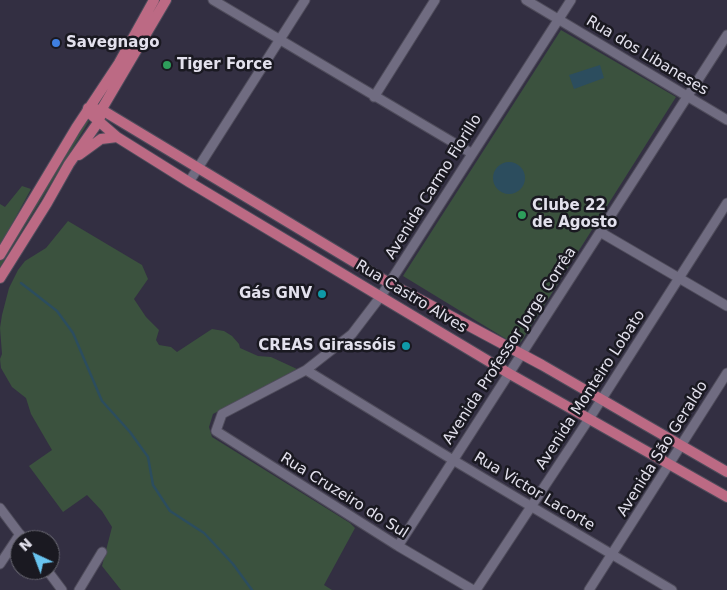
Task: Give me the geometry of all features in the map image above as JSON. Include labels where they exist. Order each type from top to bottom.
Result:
[{"type":"main road","points":[[0,255],[76,128],[119,63],[154,0]]},
{"type":"main road","points":[[0,278],[70,162],[99,121],[102,110],[166,0]]},
{"type":"main road","name":"Rua Castro Alves","points":[[88,109],[102,110],[389,283],[522,354],[727,472]]},
{"type":"main road","name":"Rua Castro Alves","points":[[88,109],[117,137],[156,162],[510,374],[727,497]]},
{"type":"main road","points":[[70,162],[101,139],[117,137]]},
{"type":"main road","points":[[156,162],[165,148]]},
{"type":"street","points":[[213,0],[471,153]]},
{"type":"street","points":[[189,182],[305,0]]},
{"type":"street","points":[[374,97],[435,0]]},
{"type":"street","name":"Rua dos Libaneses","points":[[526,0],[727,120]]},
{"type":"street","name":"Avenida Carmo Fiorillo","points":[[222,414],[306,370],[352,334],[381,296],[471,153],[571,0]]},
{"type":"street","name":"Avenida Professor Jorge Corrêa","points":[[398,546],[727,35]]},
{"type":"street","name":"Avenida Monteiro Lobato","points":[[475,590],[532,507],[727,203]]},
{"type":"street","points":[[600,232],[727,306]]},
{"type":"street","name":"Rua Victor Lacorte","points":[[306,370],[672,590]]},
{"type":"street","name":"Avenida São Geraldo","points":[[589,590],[727,373]]},
{"type":"street","name":"Rua Cruzeiro do Sul","points":[[222,414],[216,431],[398,546],[475,590]]},
{"type":"street","points":[[0,508],[17,530]]},
{"type":"street","points":[[0,564],[10,552]]},
{"type":"street","points":[[79,590],[102,552]]},
{"type":"green space","name":"Clube 22 de Agosto","points":[[561,30],[676,97],[521,342],[516,345],[403,276]]},
{"type":"green space","points":[[86,119],[89,121],[0,267],[0,261]]},
{"type":"green space","points":[[22,186],[31,189],[0,246],[0,204],[5,207]]},
{"type":"green space","points":[[68,221],[142,265],[148,279],[134,299],[146,317],[159,330],[156,340],[159,345],[171,347],[177,352],[212,329],[224,331],[232,336],[240,348],[258,356],[271,357],[297,369],[213,414],[209,427],[212,437],[350,523],[355,528],[324,585],[332,590],[121,590],[102,566],[112,527],[102,511],[87,495],[63,512],[29,466],[52,450],[31,414],[26,398],[12,387],[1,368],[0,328],[2,315],[9,288],[18,270],[25,261],[46,248]]},
{"type":"water","points":[[600,65],[604,78],[574,89],[569,75]]},
{"type":"water","points":[[509,162],[520,167],[525,178],[520,189],[509,194],[498,189],[493,178],[498,167]]},
{"type":"waterway","points":[[21,283],[57,311],[73,333],[102,401],[130,432],[148,457],[153,485],[170,511],[204,533],[233,564],[252,590]]},
{"type":"place","name":"Savegnago","points":[[56,43]]},
{"type":"place","name":"Tiger Force","points":[[167,65]]},
{"type":"place","name":"Clube 22 de Agosto","points":[[522,215]]},
{"type":"place","name":"Gás GNV","points":[[322,294]]},
{"type":"place","name":"CREAS Girassóis","points":[[406,346]]}]
